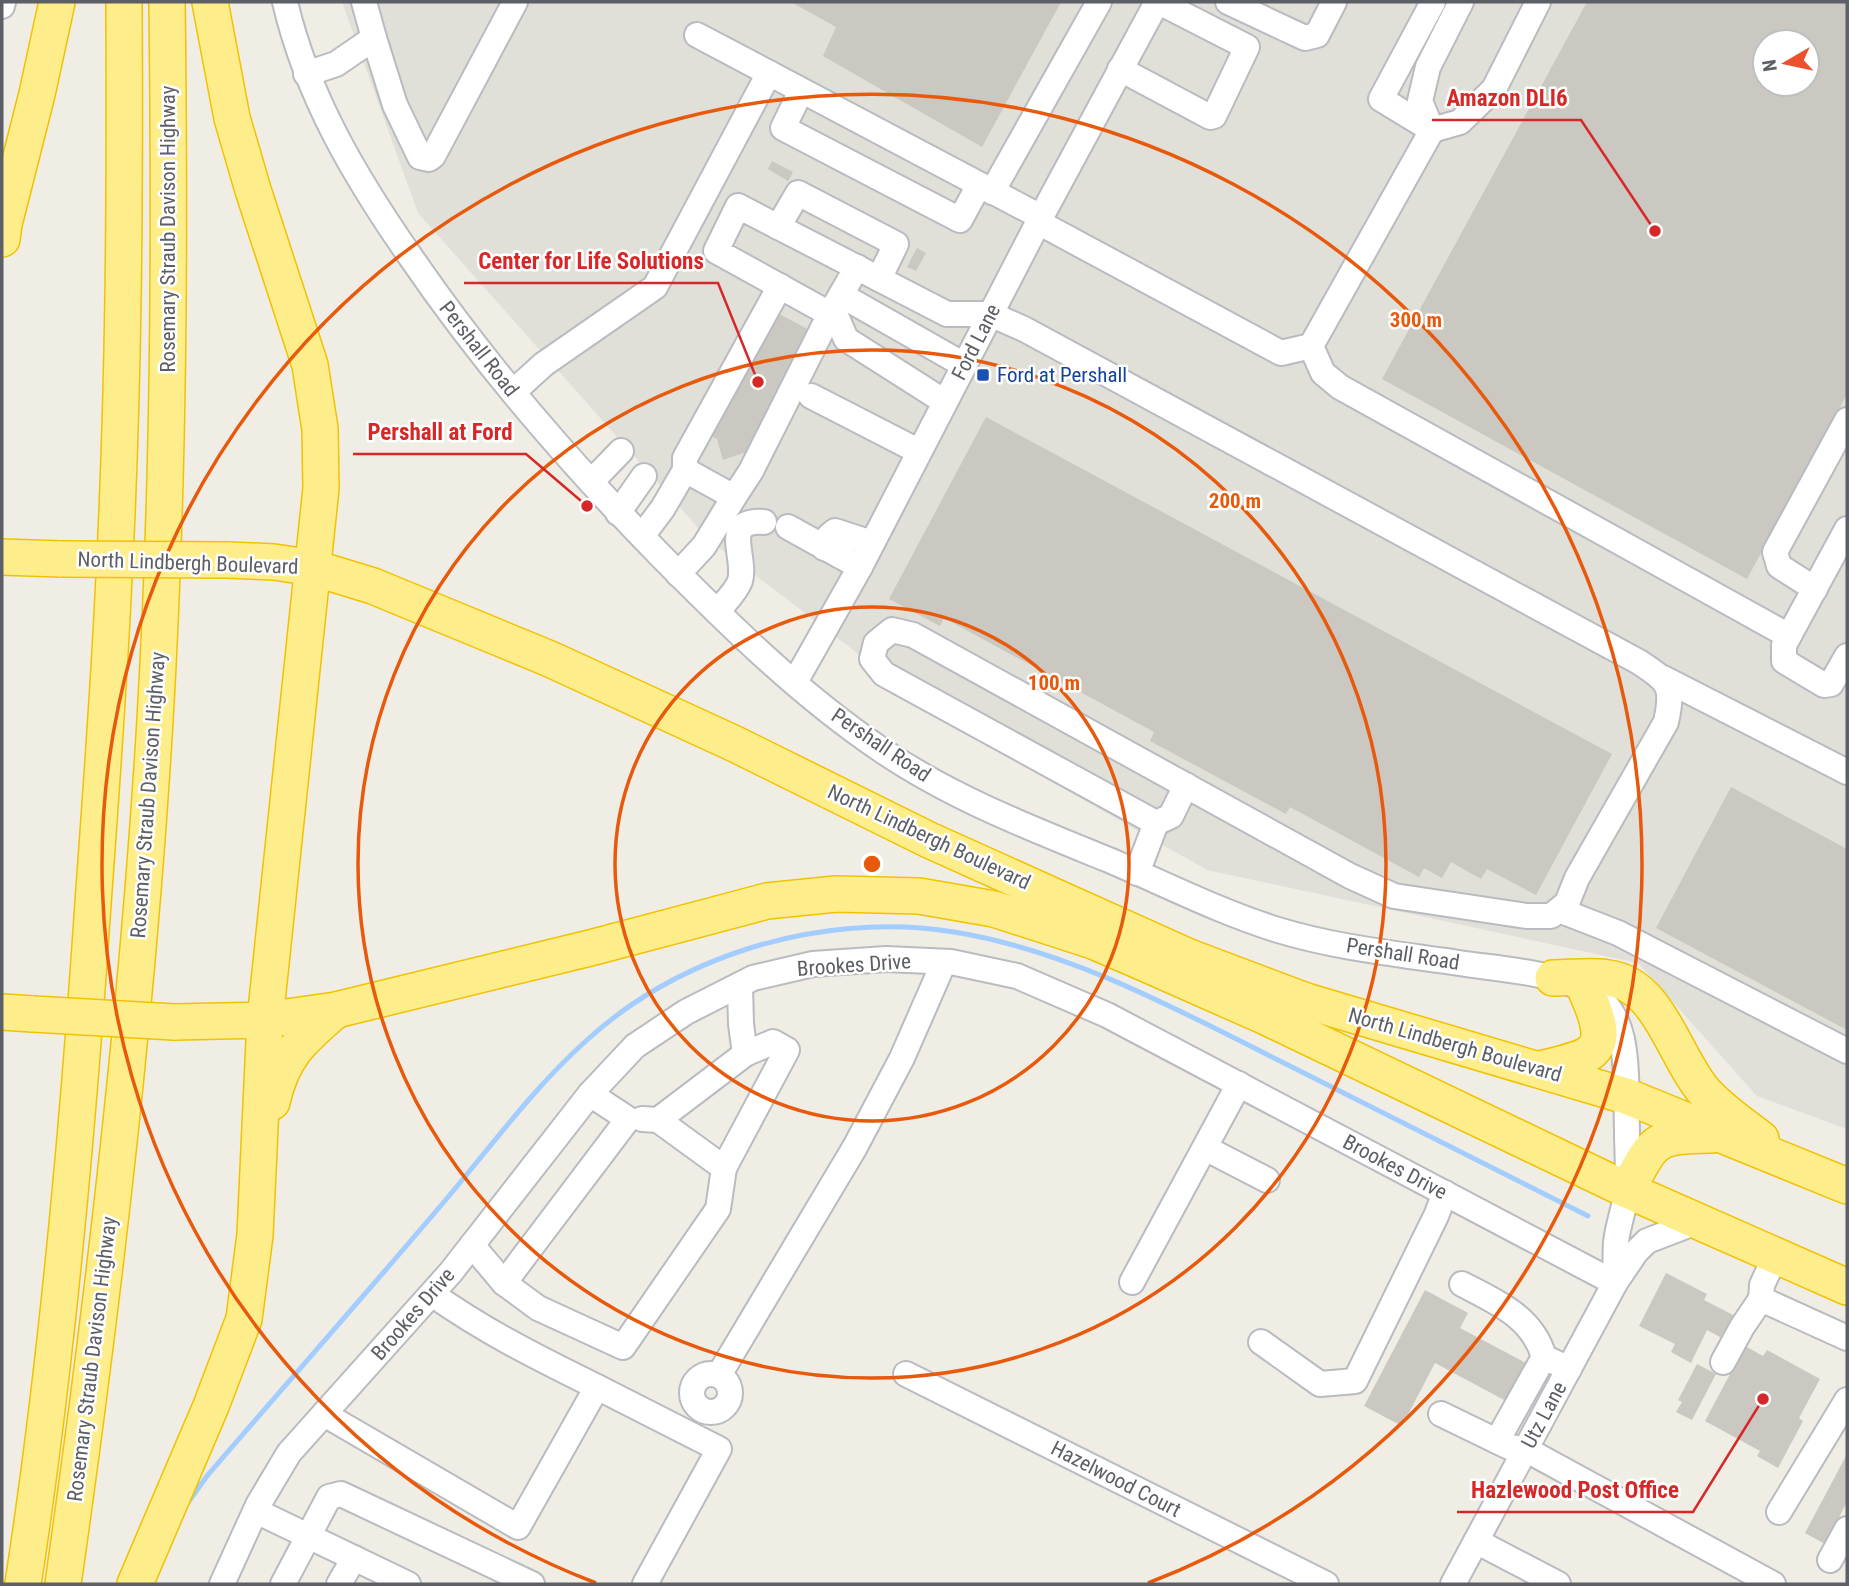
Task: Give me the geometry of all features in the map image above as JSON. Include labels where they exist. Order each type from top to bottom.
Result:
[{"type":"highway","points":[[2,239],[57,2]]},
{"type":"highway","name":"Rosemary Straub Davison Highway","points":[[23,1584],[68,1234],[106,732],[120,398],[124,2]]},
{"type":"highway","name":"Rosemary Straub Davison Highway","points":[[63,1584],[119,1144],[155,719],[169,376],[167,2]]},
{"type":"highway","points":[[135,1584],[211,1406],[244,1319],[256,1235],[265,1020],[321,488],[320,429],[310,365],[232,118],[210,2]]},
{"type":"highway","name":"North Lindbergh Boulevard","points":[[2,557],[274,562],[314,568],[373,586],[550,659],[735,744],[929,840],[1189,957],[1306,1001],[1626,1096],[1847,1186]]},
{"type":"highway","name":"North Lindbergh Boulevard","points":[[18,1013],[174,1022],[265,1020],[336,1010],[594,947],[767,901],[836,894],[919,896],[993,909],[1144,962],[1277,1022],[1627,1189],[1847,1287]]},
{"type":"highway","points":[[1553,978],[1609,978],[1630,985],[1658,1016],[1704,1091],[1791,1163]]},
{"type":"highway","points":[[1540,1069],[1581,1060],[1592,1053],[1598,1040],[1598,1023],[1586,991]]},
{"type":"highway","points":[[259,1157],[276,1084],[285,1061],[306,1036],[336,1010]]},
{"type":"highway","points":[[1627,1189],[1653,1145],[1665,1138],[1682,1135],[1721,1134]]},
{"type":"street","name":"Pershall Road","points":[[285,2],[306,75],[326,120],[378,209],[474,345],[618,513],[717,612],[795,682],[877,747],[915,771],[1012,821],[1232,914],[1280,930],[1375,950],[1553,978],[1603,1001],[1614,1015],[1622,1040],[1626,1096],[1627,1189]]},
{"type":"street","points":[[364,2],[395,105],[420,157],[429,159],[515,2]]},
{"type":"street","points":[[801,91],[782,126],[960,220],[986,188],[1099,2]]},
{"type":"street","points":[[1120,69],[1210,117],[1214,116],[1247,47],[1158,2]]},
{"type":"street","name":"Ford Lane","points":[[795,682],[860,567],[1039,219],[1158,2]]},
{"type":"street","points":[[1228,2],[1305,38],[1317,35],[1334,2]]},
{"type":"street","points":[[1432,130],[1381,99],[1433,2]]},
{"type":"street","points":[[1432,130],[1420,101],[1428,66],[1461,2]]},
{"type":"street","points":[[697,35],[986,188],[1281,353],[1311,346],[1432,130],[1460,122],[1494,89],[1538,2]]},
{"type":"street","points":[[306,75],[336,64],[374,38]]},
{"type":"street","points":[[513,392],[544,364],[655,287],[769,73]]},
{"type":"street","points":[[678,574],[704,547],[751,471],[836,304],[896,244],[798,193],[778,227]]},
{"type":"street","points":[[964,365],[836,304],[780,286],[716,251],[738,206],[947,314],[990,314],[1024,329],[1458,562],[1639,662],[1663,678],[1847,772]]},
{"type":"street","points":[[642,536],[663,508],[685,470],[685,458],[780,286]]},
{"type":"street","points":[[836,304],[837,318],[846,339],[944,402]]},
{"type":"street","points":[[1311,346],[1324,373],[1340,387],[1789,636]]},
{"type":"street","points":[[811,396],[918,452]]},
{"type":"street","points":[[1815,589],[1779,566],[1775,552],[1847,420]]},
{"type":"street","points":[[591,482],[621,451]]},
{"type":"street","points":[[685,470],[734,498]]},
{"type":"street","points":[[618,513],[644,476]]},
{"type":"street","points":[[717,612],[739,584],[741,573],[738,536],[743,527],[751,521],[776,524],[860,567]]},
{"type":"street","points":[[1847,529],[1784,645],[1784,661],[1824,685],[1831,684],[1847,656]]},
{"type":"street","points":[[824,548],[829,536],[835,531],[872,543]]},
{"type":"street","points":[[1156,823],[884,674],[872,659],[876,643],[892,630],[914,635],[1350,876],[1394,896],[1526,916],[1551,916],[1567,903],[1577,878],[1666,722],[1671,699],[1663,678]]},
{"type":"street","points":[[1137,873],[1156,823],[1171,816],[1186,785]]},
{"type":"street","points":[[1559,910],[1618,933],[1847,1051]]},
{"type":"street","name":"Brookes Drive","points":[[222,1584],[256,1511],[289,1453],[432,1294],[590,1094],[635,1046],[686,1012],[753,978],[813,964],[886,959],[944,962],[1017,976],[1107,1015],[1615,1283]]},
{"type":"street","points":[[719,1375],[855,1147],[902,1058],[944,962]]},
{"type":"street","points":[[740,985],[745,1054]]},
{"type":"street","points":[[472,1245],[504,1283],[538,1308],[623,1347],[718,1209],[724,1168],[787,1050],[773,1042],[745,1054],[658,1120]]},
{"type":"street","points":[[1132,1282],[1239,1084]]},
{"type":"street","points":[[590,1094],[628,1119],[658,1120],[724,1168]]},
{"type":"street","points":[[504,1283],[628,1119]]},
{"type":"street","points":[[1205,1148],[1267,1180]]},
{"type":"street","name":"Utz Lane","points":[[1615,1283],[1616,1239],[1627,1189]]},
{"type":"street","points":[[1261,1342],[1320,1384],[1355,1381],[1445,1193]]},
{"type":"street","name":"Utz Lane","points":[[1453,1584],[1615,1283],[1636,1252],[1647,1241],[1699,1221]]},
{"type":"street","points":[[1723,1362],[1761,1299],[1762,1284],[1776,1255]]},
{"type":"street","points":[[1462,1284],[1511,1310],[1532,1329],[1544,1357],[1569,1369]]},
{"type":"street","points":[[432,1294],[463,1316],[494,1333],[719,1449],[645,1584]]},
{"type":"street","points":[[1761,1299],[1847,1338]]},
{"type":"street","points":[[1497,1441],[1544,1357]]},
{"type":"street","name":"Hazelwood Court","points":[[906,1374],[1326,1584]]},
{"type":"street","points":[[324,1414],[518,1527],[597,1387]]},
{"type":"street","points":[[1779,1512],[1847,1400]]},
{"type":"street","points":[[1441,1414],[1509,1447],[1525,1449],[1773,1584]]},
{"type":"street","points":[[283,1584],[329,1497],[341,1494],[532,1584]]},
{"type":"street","points":[[256,1511],[408,1584]]},
{"type":"street","points":[[1830,1560],[1847,1529]]},
{"type":"street","points":[[1476,1541],[1558,1584]]},
{"type":"street","points":[[339,1584],[354,1558]]},
{"type":"shaded area","points":[[342,2],[1847,2],[1847,1129],[1757,1096],[1638,963],[1207,870],[950,724],[708,539],[418,213]]},
{"type":"building","points":[[791,2],[1061,2],[982,147],[823,56],[836,27]]},
{"type":"building","points":[[1587,2],[1847,2],[1847,394],[1747,579],[1382,379]]},
{"type":"building","points":[[772,161],[793,172],[788,181],[768,169]]},
{"type":"building","points":[[917,248],[926,253],[916,271],[907,267]]},
{"type":"building","points":[[770,309],[811,331],[746,455],[743,453],[723,460],[717,439],[705,433]]},
{"type":"building","points":[[986,417],[1612,754],[1536,895],[1487,869],[1481,879],[1451,862],[1442,878],[1424,868],[1419,877],[1290,807],[1286,814],[1150,741],[1154,732],[944,618],[940,626],[889,599]]},
{"type":"building","points":[[1731,787],[1847,849],[1847,1030],[1656,928]]},
{"type":"building","points":[[1666,1273],[1707,1294],[1704,1300],[1739,1318],[1727,1341],[1707,1330],[1691,1363],[1671,1352],[1675,1344],[1639,1326]]},
{"type":"building","points":[[1425,1290],[1468,1313],[1460,1328],[1526,1363],[1506,1401],[1435,1363],[1402,1426],[1364,1406]]},
{"type":"building","points":[[1745,1346],[1763,1356],[1767,1350],[1820,1379],[1799,1418],[1803,1421],[1778,1468],[1757,1456],[1760,1451],[1705,1421]]},
{"type":"building","points":[[1697,1364],[1716,1374],[1692,1420],[1676,1412],[1682,1402],[1678,1400]]},
{"type":"building","points":[[1847,1454],[1847,1502],[1825,1544],[1805,1533]]},
{"type":"waterway","points":[[187,1504],[207,1476],[414,1237],[530,1098],[587,1040],[642,998],[683,975],[747,949],[797,936],[876,927],[928,929],[998,941],[1084,968],[1208,1025],[1588,1216]]},
{"type":"place","name":"Amazon DLI6","points":[[1655,231]]},
{"type":"place","name":"Ford at Pershall","points":[[983,375]]},
{"type":"place","name":"Center for Life Solutions","points":[[758,382]]},
{"type":"place","name":"Pershall at Ford","points":[[587,506]]},
{"type":"place","name":"Hazlewood Post Office","points":[[1763,1399]]}]
